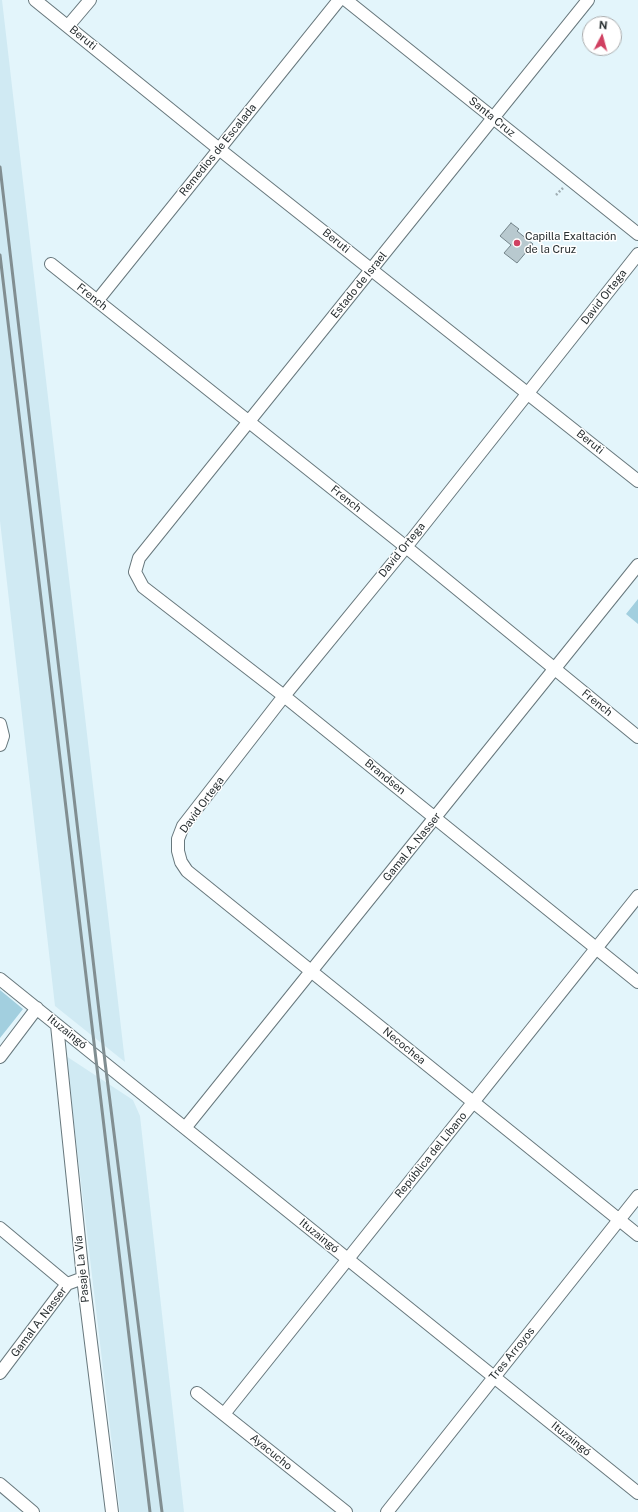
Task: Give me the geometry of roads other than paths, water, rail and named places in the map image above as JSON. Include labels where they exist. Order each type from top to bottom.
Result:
[{"type":"street","name":"Beruti","points":[[35,0],[219,149],[638,481]]},
{"type":"street","points":[[68,26],[90,0]]},
{"type":"street","name":"Remedios de Escalada","points":[[97,300],[339,0]]},
{"type":"street","name":"Santa Cruz","points":[[346,0],[638,234]]},
{"type":"street","name":"Estado de Israel","points":[[135,572],[139,558],[588,0]]},
{"type":"street","name":"David Ortega","points":[[178,851],[178,839],[183,826],[284,696],[406,547],[638,254]]},
{"type":"street","name":"French","points":[[51,264],[406,547],[638,736]]},
{"type":"street","name":"Gamal A. Nasser","points":[[185,1128],[638,565]]},
{"type":"street","name":"Brandsen","points":[[135,572],[143,587],[284,696],[638,982]]},
{"type":"street","points":[[0,724],[3,736],[1,745]]},
{"type":"street","name":"Necochea","points":[[178,851],[181,862],[187,872],[638,1235]]},
{"type":"street","name":"República del Líbano","points":[[224,1414],[638,896]]},
{"type":"street","name":"Ituzaingó","points":[[0,978],[638,1494]]},
{"type":"street","points":[[0,1057],[37,1008]]},
{"type":"street","name":"Pasaje La Vía","points":[[57,1025],[83,1278],[112,1512]]},
{"type":"street","name":"Tres Arroyos","points":[[387,1512],[638,1196]]},
{"type":"street","points":[[0,1228],[66,1284]]},
{"type":"street","name":"Gamal A. Nasser","points":[[0,1373],[66,1284],[83,1278]]},
{"type":"street","name":"Ayacucho","points":[[197,1393],[346,1512]]},
{"type":"street","points":[[0,1484],[33,1512]]},
{"type":"railway","points":[[0,167],[105,1062],[162,1512]]},
{"type":"railway","points":[[0,255],[150,1512]]},
{"type":"place","name":"Capilla Exaltación de la Cruz","points":[[517,243]]}]
